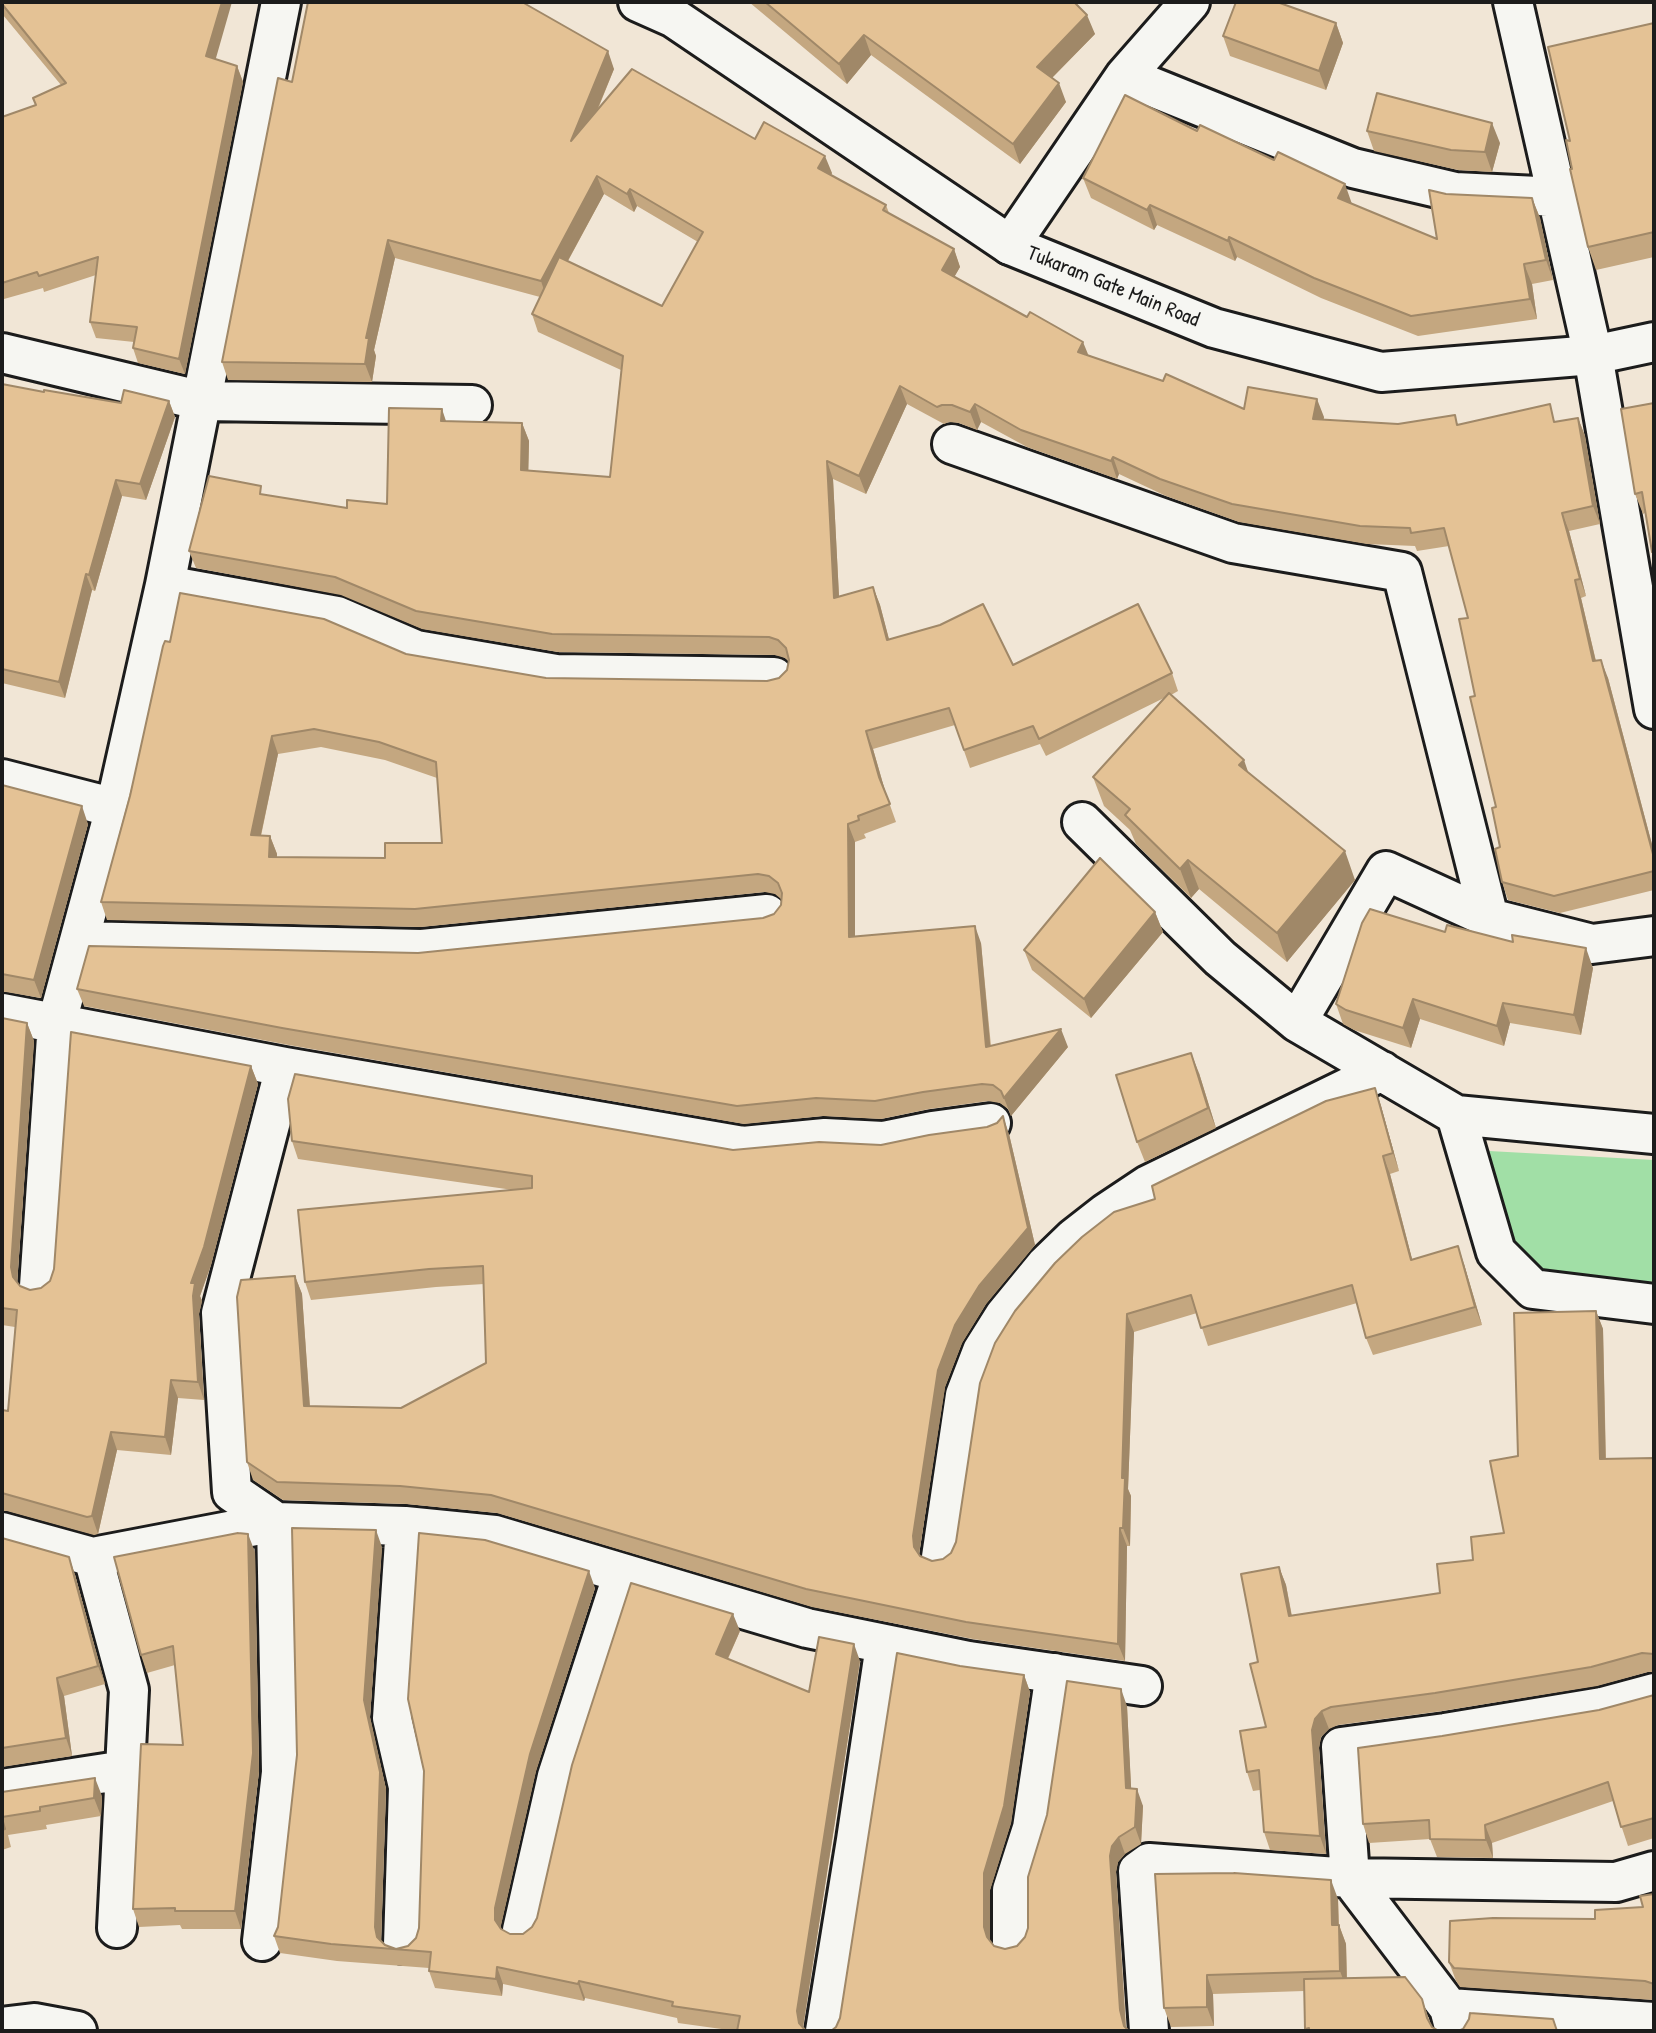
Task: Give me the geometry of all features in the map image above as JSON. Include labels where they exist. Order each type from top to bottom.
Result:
[{"type":"street","points":[[39,1286],[57,1022],[115,808],[165,585],[281,2]]},
{"type":"street","name":"Tukaram Gate Main Road","points":[[638,2],[680,10],[1010,245],[1214,328],[1381,372],[1593,355],[1654,342]]},
{"type":"street","points":[[1010,245],[1125,76],[1189,2]]},
{"type":"street","points":[[1513,2],[1593,355],[1654,709]]},
{"type":"street","points":[[1125,76],[1353,168],[1455,192],[1558,197]]},
{"type":"street","points":[[2,353],[203,401],[472,405]]},
{"type":"street","points":[[952,444],[1233,543],[1402,572],[1489,918]]},
{"type":"street","points":[[165,585],[337,616],[416,650],[556,674],[774,677]]},
{"type":"street","points":[[2,779],[115,808]]},
{"type":"street","points":[[1082,822],[1220,958],[1297,1022],[1456,1115],[1654,1134]]},
{"type":"street","points":[[1297,1022],[1386,871],[1489,918],[1592,944],[1654,936]]},
{"type":"street","points":[[79,941],[422,948],[768,914]]},
{"type":"street","points":[[2,1013],[285,1067],[743,1146],[825,1138],[883,1141],[991,1123]]},
{"type":"street","points":[[276,1522],[232,1492],[221,1313],[285,1067]]},
{"type":"street","points":[[942,1557],[965,1395],[982,1351],[1004,1316],[1045,1266],[1074,1238],[1148,1185],[1382,1071]]},
{"type":"street","points":[[1456,1115],[1496,1252],[1533,1289],[1654,1304]]},
{"type":"street","points":[[262,1941],[281,1772],[276,1522]]},
{"type":"street","points":[[2,1532],[93,1557],[276,1522],[405,1526],[495,1535],[807,1629],[970,1661],[1142,1686]]},
{"type":"street","points":[[403,1944],[408,1787],[392,1718],[405,1526]]},
{"type":"street","points":[[93,1557],[129,1690],[117,1928]]},
{"type":"street","points":[[522,1930],[557,1776],[624,1573]]},
{"type":"street","points":[[825,2031],[885,1645]]},
{"type":"street","points":[[1012,1944],[1012,1890],[1032,1828],[1055,1673]]},
{"type":"street","points":[[1654,1692],[1602,1707],[1341,1746],[1350,1878],[1452,2020],[1654,2022]]},
{"type":"street","points":[[2,1789],[125,1770]]},
{"type":"street","points":[[1149,2031],[1138,1871],[1149,1863],[1350,1878],[1616,1882],[1654,1871]]},
{"type":"street","points":[[2,2027],[34,2023],[77,2031]]},
{"type":"green space","points":[[1489,1151],[1654,1160],[1654,1282],[1546,1276],[1505,1240]]},
{"type":"building","points":[[2,2],[222,2],[206,56],[237,66],[179,359],[133,348],[137,327],[90,322],[98,257],[39,276],[37,272],[2,283],[2,117],[36,105],[33,98],[66,83]]},
{"type":"building","points":[[308,2],[522,2],[608,51],[571,141],[632,69],[755,139],[764,122],[825,156],[818,168],[886,205],[883,210],[954,249],[942,270],[1027,317],[1030,312],[1083,342],[1078,352],[1163,381],[1166,374],[1244,409],[1248,387],[1317,399],[1313,419],[1398,424],[1455,415],[1457,425],[1550,404],[1554,422],[1578,418],[1593,506],[1562,513],[1580,579],[1575,580],[1593,661],[1601,660],[1654,858],[1654,871],[1554,896],[1502,882],[1495,849],[1500,847],[1492,808],[1496,807],[1470,697],[1475,696],[1459,619],[1468,618],[1444,528],[1411,533],[1410,528],[1360,526],[1232,504],[1160,479],[1113,457],[1111,461],[1021,430],[975,404],[970,412],[952,405],[937,407],[900,386],[859,476],[827,461],[834,598],[873,587],[887,640],[940,625],[983,604],[1013,665],[1138,604],[1172,673],[1039,739],[1033,726],[964,750],[949,708],[866,731],[890,804],[858,816],[859,820],[848,824],[849,937],[975,926],[986,1047],[1061,1029],[1004,1098],[1001,1091],[993,1085],[982,1084],[875,1101],[816,1098],[737,1106],[282,1028],[77,989],[89,946],[418,953],[763,918],[774,914],[781,905],[782,893],[778,883],[769,876],[758,874],[415,909],[101,902],[130,796],[163,646],[165,641],[170,642],[180,593],[324,619],[406,654],[546,678],[767,681],[779,678],[787,670],[789,660],[786,648],[778,640],[769,637],[552,634],[416,611],[335,577],[189,551],[209,476],[261,486],[260,494],[347,508],[347,500],[387,504],[389,408],[442,409],[441,421],[522,423],[521,470],[610,477],[623,356],[532,314],[559,257],[662,306],[703,232],[630,189],[627,194],[597,176],[541,281],[388,240],[366,338],[369,338],[365,364],[222,362],[278,78],[292,82]],"holes":[[[314,729],[379,742],[436,762],[442,843],[385,843],[385,858],[269,857],[270,836],[251,835],[272,736]]]},
{"type":"building","points":[[765,2],[1074,2],[1087,15],[1037,67],[1059,83],[1013,144],[864,35],[839,64]]},
{"type":"building","points":[[1236,2],[1277,2],[1336,23],[1319,71],[1223,36]]},
{"type":"building","points":[[1654,23],[1654,232],[1588,247],[1570,169],[1566,140],[1570,141],[1548,47]]},
{"type":"building","points":[[1377,93],[1492,123],[1485,152],[1451,150],[1367,131]]},
{"type":"building","points":[[1125,95],[1197,131],[1200,125],[1274,160],[1278,152],[1345,184],[1338,198],[1437,239],[1429,190],[1446,194],[1532,198],[1546,260],[1524,264],[1530,299],[1411,316],[1314,278],[1229,237],[1228,241],[1150,205],[1147,210],[1083,178]]},
{"type":"building","points":[[2,384],[121,403],[124,390],[169,401],[140,484],[116,480],[89,575],[86,574],[59,682],[2,669]]},
{"type":"building","points":[[1654,403],[1652,552],[1642,492],[1635,494],[1621,409]]},
{"type":"building","points":[[1169,693],[1244,760],[1239,765],[1345,851],[1277,933],[1188,860],[1180,869],[1125,815],[1130,809],[1093,777]]},
{"type":"building","points":[[2,785],[82,806],[34,980],[2,974]]},
{"type":"building","points":[[1100,858],[1155,912],[1084,999],[1024,950]]},
{"type":"building","points":[[1370,909],[1445,932],[1447,925],[1513,942],[1512,935],[1586,948],[1574,1015],[1503,1003],[1497,1026],[1413,999],[1403,1028],[1346,1010],[1336,1004],[1362,923]]},
{"type":"building","points":[[2,1018],[27,1023],[11,1267],[13,1277],[20,1286],[30,1290],[41,1288],[50,1281],[54,1269],[71,1032],[251,1066],[204,1247],[191,1283],[195,1283],[193,1296],[198,1382],[171,1380],[165,1437],[111,1432],[92,1516],[87,1517],[2,1493],[2,1410],[8,1411],[17,1310],[2,1308]]},
{"type":"building","points":[[1191,1053],[1208,1108],[1137,1142],[1116,1075]]},
{"type":"building","points":[[295,1074],[733,1150],[819,1142],[881,1145],[987,1127],[997,1123],[1003,1116],[1028,1228],[979,1286],[955,1325],[938,1370],[913,1536],[914,1547],[920,1556],[932,1561],[943,1559],[951,1553],[956,1542],[980,1383],[995,1343],[1015,1311],[1055,1263],[1114,1212],[1155,1199],[1152,1186],[1326,1101],[1375,1088],[1393,1153],[1383,1156],[1411,1260],[1458,1246],[1475,1307],[1366,1338],[1352,1285],[1201,1328],[1191,1295],[1127,1314],[1122,1478],[1125,1478],[1123,1528],[1120,1528],[1118,1644],[966,1622],[806,1589],[491,1495],[400,1486],[277,1482],[247,1462],[237,1297],[241,1280],[295,1276],[304,1406],[401,1408],[486,1363],[483,1266],[305,1282],[298,1210],[532,1188],[532,1176],[292,1141],[288,1099]]},
{"type":"building","points":[[1596,1311],[1600,1459],[1654,1458],[1654,1654],[1642,1653],[1591,1667],[1331,1707],[1322,1711],[1315,1719],[1312,1730],[1320,1836],[1264,1832],[1259,1770],[1247,1772],[1240,1731],[1266,1727],[1250,1664],[1258,1662],[1241,1574],[1279,1567],[1289,1616],[1440,1593],[1437,1564],[1473,1560],[1471,1537],[1504,1533],[1490,1461],[1518,1456],[1514,1313]]},
{"type":"building","points":[[292,1528],[376,1530],[364,1700],[380,1772],[375,1927],[377,1937],[385,1945],[396,1949],[408,1946],[416,1938],[419,1928],[424,1771],[408,1699],[419,1533],[485,1540],[589,1571],[530,1754],[495,1908],[495,1920],[501,1929],[510,1934],[523,1934],[532,1927],[537,1918],[572,1765],[631,1583],[733,1614],[716,1654],[809,1692],[819,1637],[854,1644],[797,2011],[799,2023],[806,2031],[737,2031],[740,2016],[672,2006],[673,2002],[579,1981],[578,1984],[497,1967],[496,1979],[429,1971],[431,1952],[331,1944],[274,1936],[278,1927],[297,1755]]},
{"type":"building","points":[[238,1533],[248,1534],[253,1753],[235,1911],[133,1909],[141,1744],[183,1745],[173,1646],[141,1655],[114,1557]]},
{"type":"building","points":[[2,1538],[69,1557],[98,1666],[57,1678],[66,1738],[2,1748]]},
{"type":"building","points":[[897,1653],[1024,1675],[1004,1806],[984,1873],[984,1927],[994,1946],[1005,1949],[1017,1946],[1025,1937],[1028,1928],[1028,1877],[1047,1815],[1067,1681],[1121,1689],[1126,1788],[1137,1789],[1135,1827],[1119,1837],[1112,1846],[1110,1856],[1120,2010],[1124,2026],[1129,2031],[831,2031],[840,2018]]},
{"type":"building","points":[[1654,1695],[1654,1818],[1621,1827],[1608,1782],[1485,1825],[1486,1840],[1430,1839],[1429,1820],[1363,1824],[1358,1748],[1599,1710]]},
{"type":"building","points":[[95,1778],[94,1798],[40,1807],[40,1811],[2,1817],[2,1792]]},
{"type":"building","points":[[1234,1873],[1331,1880],[1332,1925],[1339,1925],[1340,1971],[1207,1975],[1207,2007],[1164,2008],[1155,1874]]},
{"type":"building","points":[[1654,1894],[1654,1984],[1645,1981],[1454,1968],[1449,1962],[1450,1921],[1493,1918],[1595,1919],[1595,1910],[1643,1907],[1640,1896]]},
{"type":"building","points":[[1405,1977],[1422,1999],[1432,2027],[1439,2031],[1305,2029],[1304,1979]]},
{"type":"building","points":[[1470,2013],[1553,2019],[1557,2031],[1458,2031],[1463,2029]]}]
